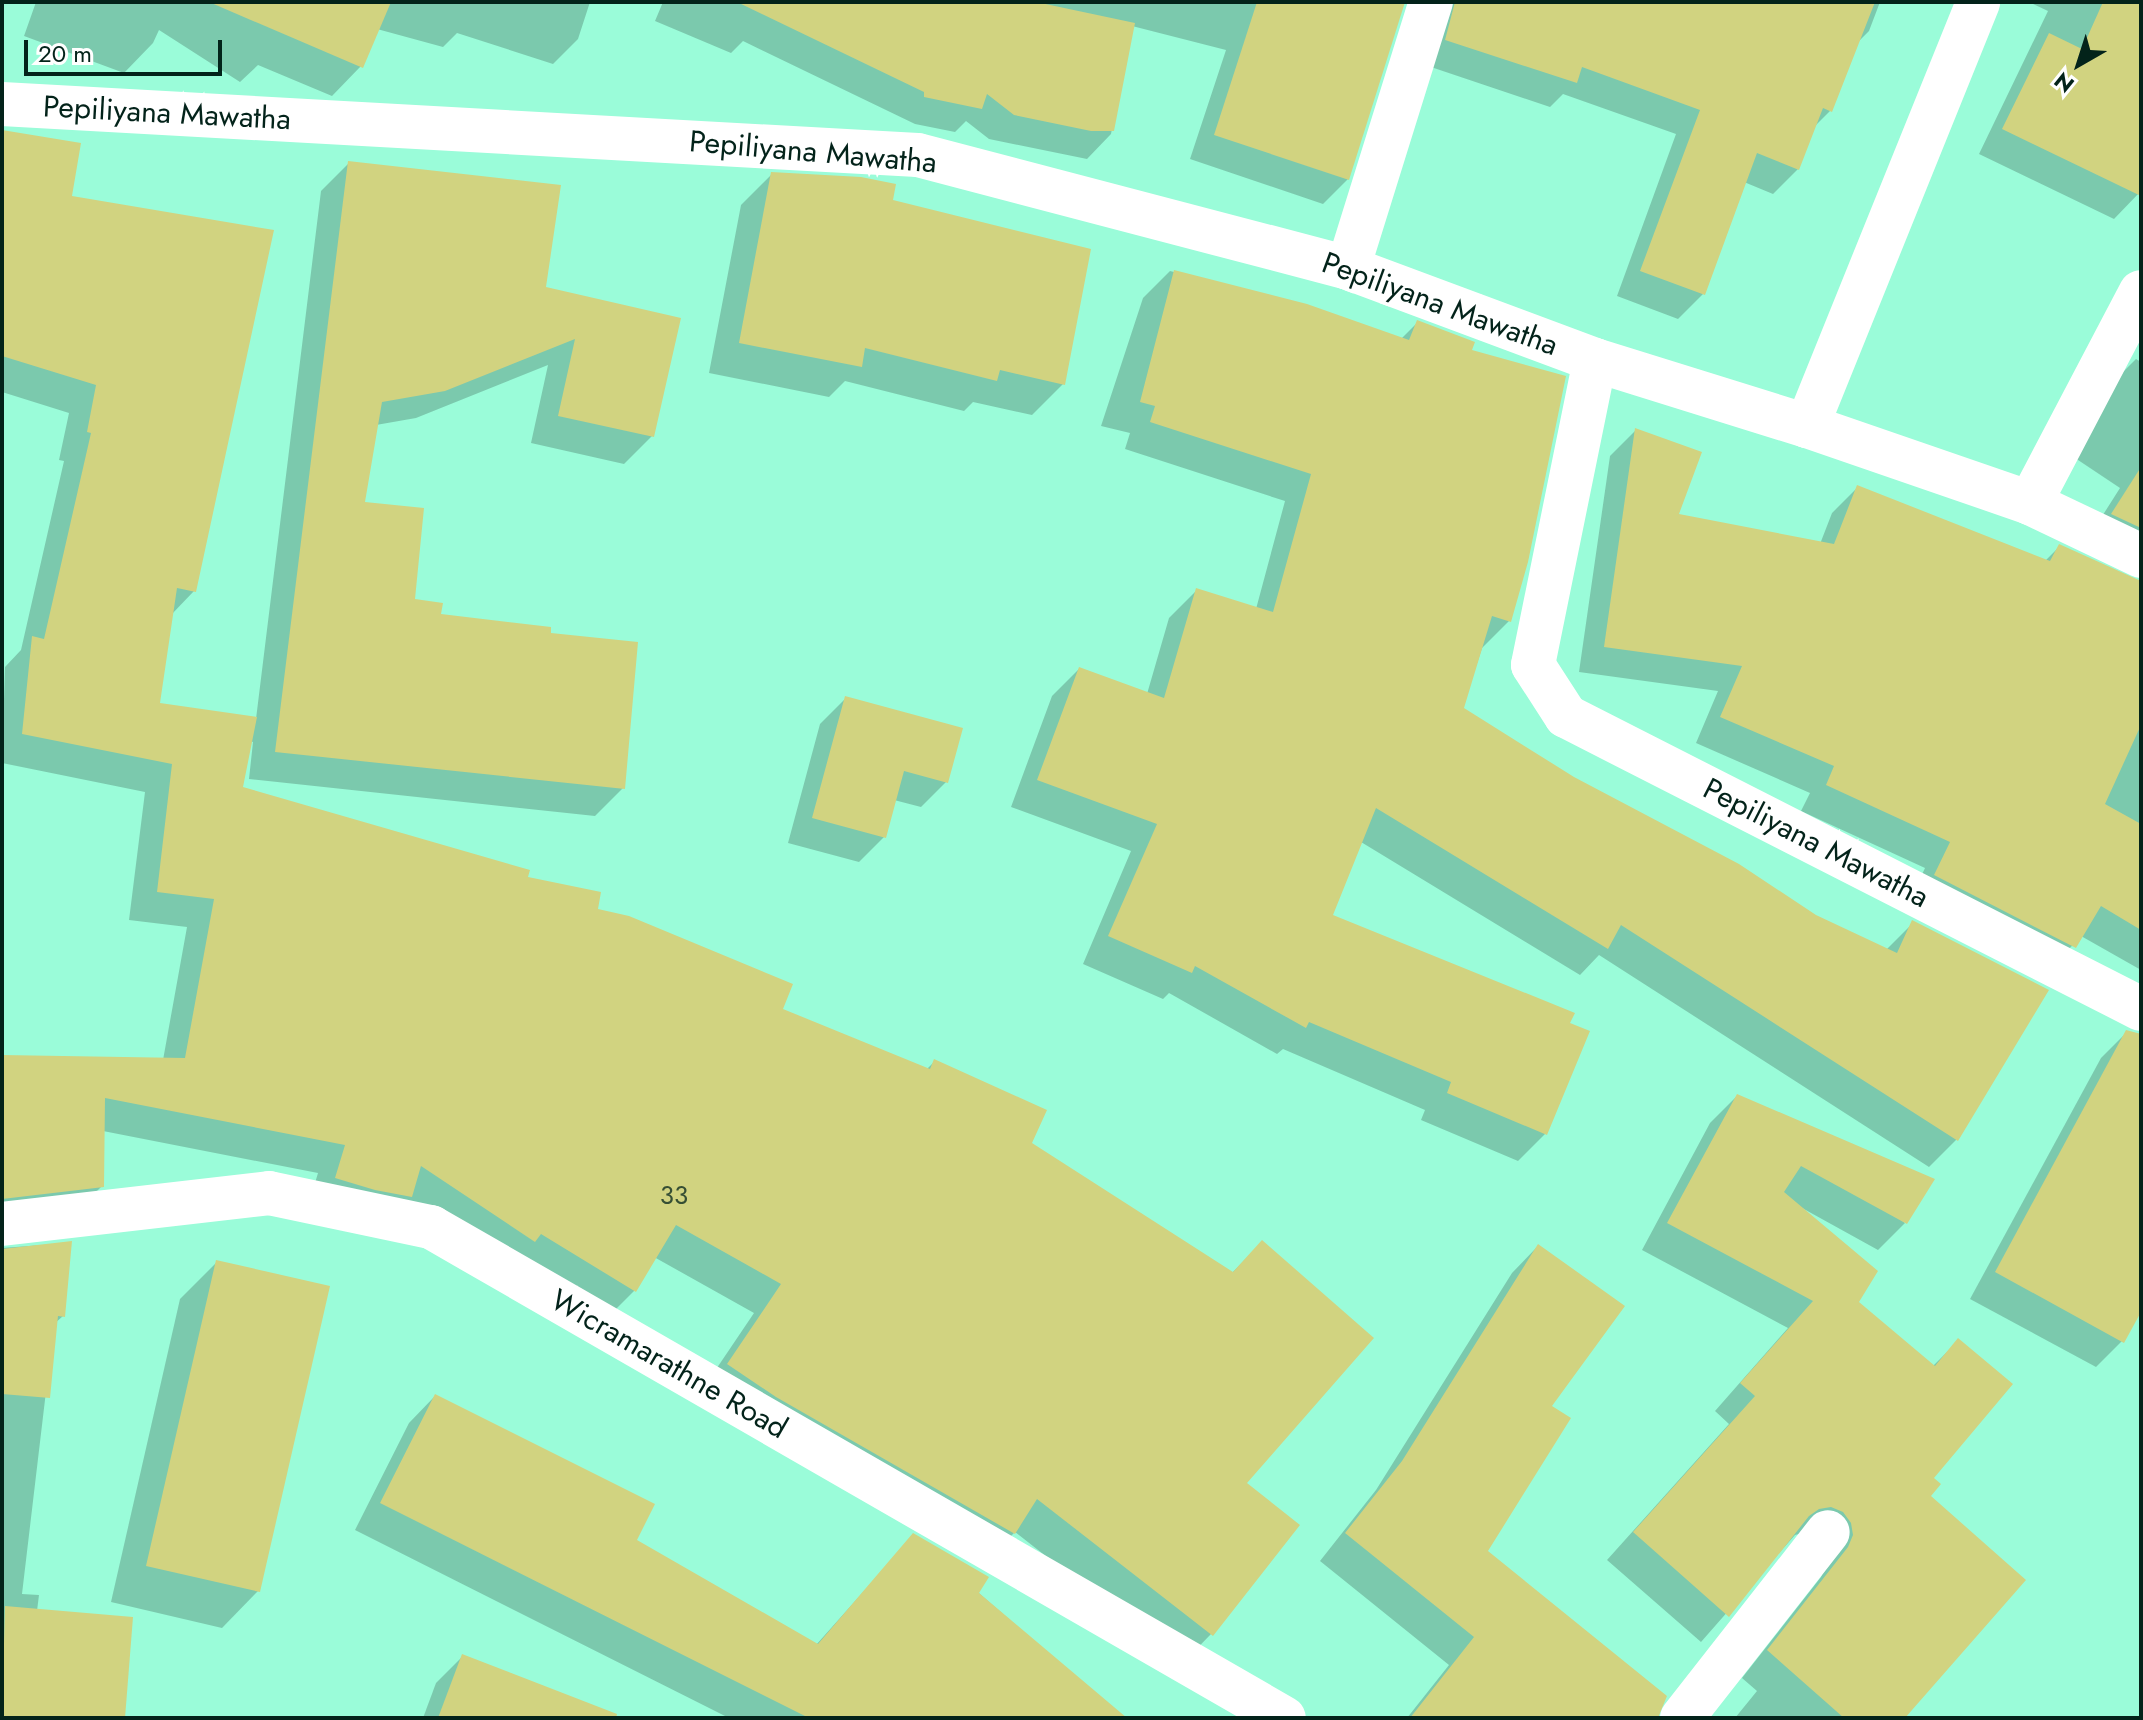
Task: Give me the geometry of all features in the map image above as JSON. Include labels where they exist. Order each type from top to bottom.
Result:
[{"type":"street","points":[[1348,268],[1431,2]]},
{"type":"street","points":[[1807,426],[1978,2]]},
{"type":"street","name":"Pepiliyana Mawatha","points":[[2,104],[918,155],[1348,268],[1595,360],[1807,426],[2030,503],[2141,556]]},
{"type":"street","points":[[2030,503],[2141,292]]},
{"type":"street","name":"Pepiliyana Mawatha","points":[[1595,360],[1533,665],[1566,716],[2141,1009]]},
{"type":"street","name":"Wicramarathne Road","points":[[2,1224],[269,1193],[431,1227],[1284,1718]]},
{"type":"street","points":[[1682,1718],[1828,1532]]},
{"type":"building","points":[[209,2],[391,2],[363,68]]},
{"type":"building","points":[[737,2],[1036,2],[1135,23],[1114,131],[1091,131],[1014,115],[987,94],[982,109],[924,97],[924,92]]},
{"type":"building","points":[[1257,2],[1405,2],[1349,180],[1214,135]]},
{"type":"building","points":[[1455,2],[1875,2],[1832,112],[1823,108],[1799,170],[1757,153],[1705,295],[1640,271],[1700,110],[1582,67],[1577,83],[1445,40]]},
{"type":"building","points":[[2103,2],[2141,2],[2141,196],[2002,129],[2049,33],[2082,49]]},
{"type":"building","points":[[2,130],[81,143],[72,196],[274,230],[196,592],[177,588],[160,703],[257,717],[243,787],[530,870],[528,877],[601,892],[598,909],[629,916],[793,984],[783,1009],[930,1069],[934,1059],[1047,1110],[1032,1143],[1233,1272],[1262,1240],[1374,1338],[1247,1483],[1300,1525],[1213,1636],[1037,1499],[1015,1534],[776,1397],[727,1364],[781,1284],[676,1225],[636,1292],[541,1234],[535,1242],[421,1166],[412,1197],[375,1190],[335,1178],[345,1145],[105,1098],[104,1187],[2,1199],[2,1055],[185,1058],[214,899],[157,892],[172,764],[22,734],[32,636],[44,639],[91,433],[87,432],[96,385],[2,356]]},
{"type":"building","points":[[348,161],[561,185],[546,287],[681,318],[654,437],[558,416],[575,339],[445,391],[382,402],[365,502],[424,508],[415,599],[443,603],[441,614],[551,627],[551,633],[638,642],[625,789],[275,752]]},
{"type":"building","points":[[771,172],[861,177],[896,184],[893,200],[1091,249],[1065,385],[1000,370],[997,381],[865,348],[862,367],[739,343]]},
{"type":"building","points":[[1174,270],[1307,304],[1409,340],[1417,320],[1475,342],[1472,350],[1566,376],[1528,562],[1511,622],[1492,616],[1464,708],[1574,777],[1739,864],[1816,915],[1897,953],[1912,920],[2049,990],[1958,1141],[1621,925],[1608,949],[1376,808],[1333,915],[1575,1013],[1570,1023],[1590,1031],[1547,1135],[1447,1093],[1451,1082],[1309,1022],[1306,1028],[1195,966],[1192,973],[1108,936],[1157,824],[1037,780],[1079,667],[1164,698],[1196,588],[1273,612],[1311,474],[1150,422],[1155,406],[1140,402]]},
{"type":"building","points":[[1635,428],[1702,452],[1679,514],[1834,544],[1857,485],[2050,561],[2059,544],[2141,581],[2141,725],[2105,804],[2141,824],[2141,930],[2101,906],[2076,948],[1934,875],[1950,842],[1826,785],[1834,766],[1720,717],[1742,666],[1604,647]]},
{"type":"building","points":[[2141,467],[2141,528],[2111,514]]},
{"type":"building","points":[[845,696],[963,728],[948,783],[904,771],[886,838],[812,818]]},
{"type":"building","points":[[2126,1030],[2141,1034],[2141,1312],[2124,1343],[1995,1272]]},
{"type":"building","points":[[1737,1094],[1935,1179],[1907,1224],[1801,1166],[1784,1192],[1878,1271],[1859,1302],[1935,1366],[1958,1338],[2013,1384],[1934,1478],[1941,1484],[1931,1496],[2026,1580],[1905,1718],[1844,1718],[1767,1650],[1848,1547],[1853,1535],[1851,1523],[1843,1512],[1831,1507],[1819,1509],[1809,1516],[1729,1617],[1633,1532],[1755,1396],[1740,1383],[1813,1301],[1667,1223]]},
{"type":"building","points":[[72,1241],[65,1317],[58,1316],[50,1398],[2,1394],[2,1249]]},
{"type":"building","points":[[1538,1244],[1625,1306],[1552,1406],[1571,1418],[1488,1551],[1667,1696],[1658,1718],[1410,1718],[1474,1637],[1345,1533],[1402,1461]]},
{"type":"building","points":[[216,1260],[330,1286],[260,1592],[146,1566]]},
{"type":"building","points":[[435,1394],[655,1504],[637,1540],[818,1644],[913,1533],[989,1577],[979,1593],[1127,1718],[809,1718],[380,1503]]},
{"type":"building","points":[[5,1606],[133,1617],[125,1718],[2,1718]]},
{"type":"building","points":[[462,1654],[617,1714],[616,1718],[438,1718]]}]
